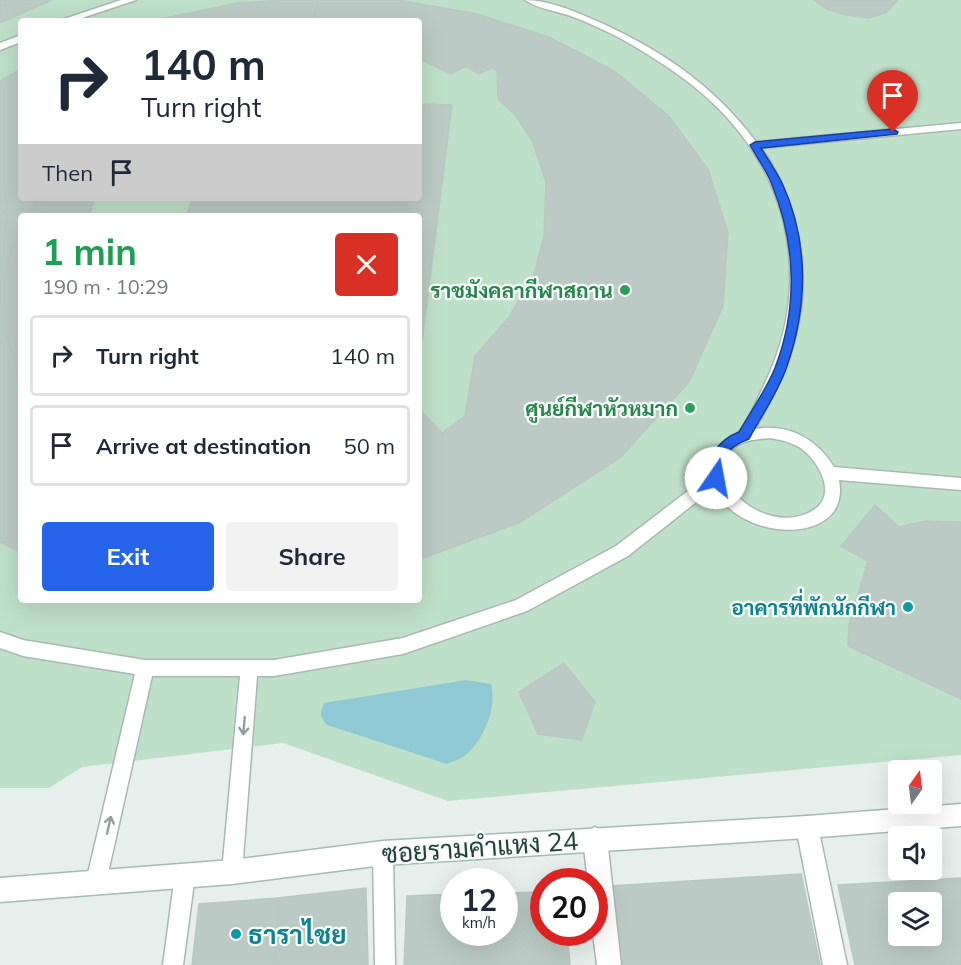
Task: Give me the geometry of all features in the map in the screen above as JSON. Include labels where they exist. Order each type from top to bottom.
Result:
[{"type":"main road","name":"ซอยรามคำแหง 24","points":[[0,890],[232,872],[383,853],[807,827],[961,815]]},
{"type":"main road","points":[[807,827],[835,965]]},
{"type":"main road","points":[[595,839],[609,965]]},
{"type":"lane","points":[[73,18],[131,0]]},
{"type":"lane","points":[[530,0],[588,20],[628,38],[665,60],[699,85],[729,113],[755,145],[777,183],[788,214],[798,270],[795,318],[781,368],[744,435]]},
{"type":"lane","points":[[0,47],[18,39]]},
{"type":"lane","points":[[755,145],[961,126]]},
{"type":"lane","points":[[769,432],[787,435],[818,453],[833,481],[833,495],[827,508],[816,518],[798,524],[777,525],[756,519],[738,509],[723,495],[716,478],[716,462],[723,449],[744,435],[769,432]]},
{"type":"lane","points":[[830,473],[961,484]]},
{"type":"lane","points":[[0,639],[23,648],[145,669],[274,668],[403,646],[521,606],[622,551],[716,478]]},
{"type":"lane","points":[[232,872],[249,668]]},
{"type":"lane","points":[[96,882],[145,669]]},
{"type":"lane","points":[[383,853],[385,965]]},
{"type":"lane","points":[[174,965],[184,875]]},
{"type":"green space","name":"ศูนย์กีฬาหัวหมาก","points":[[0,0],[961,0],[961,755],[448,801],[283,743],[82,767],[49,788],[0,788]]},
{"type":"water","points":[[466,680],[491,684],[491,712],[480,739],[468,753],[447,764],[327,725],[321,715],[324,703]]},
{"type":"building","points":[[0,0],[52,0],[0,23]]},
{"type":"building","points":[[318,0],[314,18],[166,18],[238,3]]},
{"type":"building","name":"ราชมังคลากีฬาสถาน","points":[[318,0],[399,0],[477,14],[549,37],[614,71],[668,115],[708,169],[728,233],[723,306],[689,382],[621,457],[519,523],[422,559],[422,412],[442,433],[465,416],[475,356],[509,317],[534,274],[544,236],[546,182],[532,140],[515,115],[498,99],[497,70],[492,68],[479,74],[466,66],[451,74],[422,60],[422,18],[314,18]]},
{"type":"building","points":[[814,0],[898,0],[886,13],[868,18],[827,9]]},
{"type":"building","points":[[18,71],[18,201],[36,201],[29,213],[18,213],[18,236],[6,267],[3,322],[18,374],[18,551],[0,542],[0,81]]},
{"type":"building","name":"ราชมังคลากีฬาสถาน","points":[[422,104],[452,105],[422,341],[422,213],[187,213],[192,201],[422,201]]},
{"type":"building","points":[[36,201],[94,201],[90,213],[29,213]]},
{"type":"building","points":[[18,236],[18,374],[3,322],[6,267]]},
{"type":"building","name":"อาคารที่พักนักกีฬา","points":[[875,505],[899,527],[926,521],[961,522],[961,699],[848,646],[849,624],[868,561],[841,546]]},
{"type":"building","points":[[564,663],[595,702],[582,740],[538,734],[519,692]]},
{"type":"building","points":[[801,874],[820,965],[621,965],[611,886]]},
{"type":"building","points":[[961,878],[961,965],[855,965],[838,885]]},
{"type":"building","points":[[366,888],[368,965],[275,965],[278,898]]},
{"type":"building","points":[[530,892],[530,946],[568,946],[570,965],[404,965],[407,896],[440,895],[440,946],[518,946],[518,893]]},
{"type":"building","name":"ธาราไชย","points":[[278,898],[275,965],[192,965],[199,904]]},
{"type":"place","name":"ราชมังคลากีฬาสถาน","points":[[625,290]]},
{"type":"place","name":"ศูนย์กีฬาหัวหมาก","points":[[690,408]]},
{"type":"place","name":"อาคารที่พักนักกีฬา","points":[[908,607]]},
{"type":"place","name":"ธาราไชย","points":[[236,934]]},
{"type":"route","points":[[716,478],[716,462],[723,449],[744,435],[781,368],[795,318],[798,270],[791,224],[777,183],[755,145],[893,132]]}]
